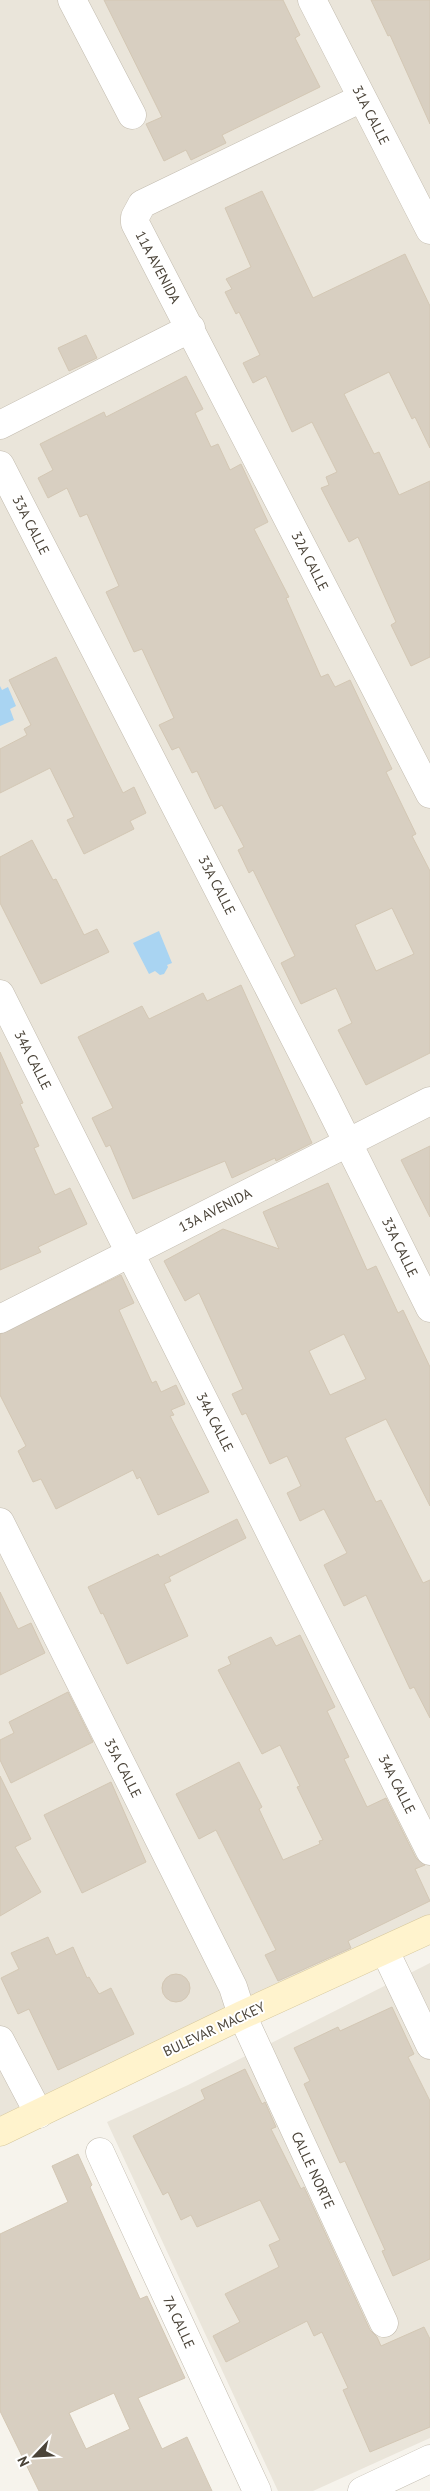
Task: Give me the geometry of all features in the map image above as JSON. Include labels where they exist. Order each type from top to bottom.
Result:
[{"type":"main road","name":"BULEVAR MACKEY","points":[[0,2132],[242,2016],[430,1929]]},
{"type":"street","points":[[72,0],[132,115]]},
{"type":"street","name":"31A CALLE","points":[[312,0],[430,230]]},
{"type":"street","name":"11A AVENIDA","points":[[191,328],[135,223],[135,217],[142,204],[362,98]]},
{"type":"street","points":[[0,426],[191,328]]},
{"type":"street","name":"32A CALLE","points":[[191,328],[430,794]]},
{"type":"street","name":"33A CALLE","points":[[0,465],[349,1142],[430,1308]]},
{"type":"street","name":"34A CALLE","points":[[0,994],[430,1851]]},
{"type":"street","name":"13A AVENIDA","points":[[0,1319],[430,1101]]},
{"type":"street","name":"35A CALLE","points":[[0,1522],[233,1987],[242,2016]]},
{"type":"street","points":[[385,1951],[430,2045]]},
{"type":"street","name":"CALLE NORTE","points":[[242,2016],[384,2323]]},
{"type":"street","points":[[0,2040],[39,2114]]},
{"type":"street","name":"7A CALLE","points":[[100,2152],[257,2491]]},
{"type":"street","points":[[362,2491],[430,2458]]},
{"type":"shaded area","points":[[0,0],[430,0],[430,1915],[0,2117]]},
{"type":"shaded area","points":[[430,1963],[430,2438],[313,2491],[278,2491],[107,2122],[188,2085]]},
{"type":"water","points":[[0,686],[2,690],[8,687],[16,706],[10,709],[14,720],[0,726]]},
{"type":"water","points":[[159,931],[172,963],[167,965],[168,967],[164,974],[160,975],[155,971],[149,974],[133,943]]},
{"type":"building","points":[[104,0],[283,0],[300,35],[295,38],[320,87],[222,135],[226,143],[191,160],[186,150],[164,161],[146,124],[162,117]]},
{"type":"building","points":[[371,0],[430,0],[430,124],[390,35],[388,36]]},
{"type":"building","points":[[262,191],[313,298],[405,254],[430,306],[430,448],[415,417],[412,419],[389,372],[344,394],[374,454],[379,452],[399,495],[430,481],[430,657],[411,666],[391,625],[396,622],[358,537],[349,542],[321,488],[329,485],[326,477],[337,472],[312,422],[292,432],[266,376],[253,383],[243,363],[260,355],[239,312],[236,314],[225,292],[232,289],[226,279],[251,267],[225,208]]},
{"type":"building","points":[[86,335],[97,358],[69,371],[58,348]]},
{"type":"building","points":[[186,376],[203,409],[195,413],[211,447],[218,444],[230,470],[241,464],[268,522],[254,529],[289,597],[286,598],[321,677],[328,674],[335,687],[350,680],[392,769],[386,772],[416,834],[412,836],[430,871],[430,1053],[366,1085],[338,1030],[352,1023],[336,988],[301,1004],[281,963],[295,956],[253,870],[249,873],[238,850],[244,847],[222,805],[215,809],[197,771],[192,773],[179,747],[172,750],[159,725],[174,718],[142,649],[134,652],[106,592],[119,586],[87,514],[80,517],[67,488],[48,498],[38,478],[53,470],[40,444],[104,412],[106,417]],"holes":[[[392,908],[414,954],[376,971],[355,925]]]},
{"type":"building","points":[[56,657],[123,793],[134,787],[146,813],[130,821],[134,829],[84,854],[67,820],[74,817],[50,768],[0,793],[0,749],[27,735],[24,729],[31,725],[9,680]]},
{"type":"building","points":[[32,840],[53,880],[56,879],[84,935],[97,929],[109,952],[41,984],[0,903],[0,857]]},
{"type":"building","points":[[241,985],[312,1143],[276,1161],[275,1158],[232,1178],[225,1161],[133,1199],[110,1145],[106,1147],[92,1118],[113,1108],[78,1037],[142,1006],[149,1019],[203,993],[207,1001]]},
{"type":"building","points":[[0,1052],[23,1103],[20,1104],[39,1146],[34,1148],[55,1195],[70,1188],[87,1224],[38,1247],[41,1252],[0,1270]]},
{"type":"building","points":[[430,1146],[430,1217],[401,1160]]},
{"type":"building","points":[[328,1183],[367,1270],[376,1266],[398,1313],[403,1310],[430,1367],[430,1506],[386,1419],[345,1438],[376,1502],[381,1500],[423,1583],[430,1580],[430,1718],[414,1687],[410,1689],[366,1595],[344,1606],[324,1565],[347,1553],[324,1509],[300,1521],[287,1493],[301,1486],[287,1456],[270,1464],[246,1413],[242,1415],[232,1394],[243,1389],[199,1293],[185,1301],[164,1261],[223,1229],[279,1249],[263,1212]],"holes":[[[344,1334],[366,1379],[330,1395],[309,1351]]]},
{"type":"building","points":[[121,1275],[134,1303],[119,1310],[152,1383],[156,1381],[161,1392],[176,1385],[185,1404],[171,1410],[174,1415],[170,1416],[209,1492],[158,1515],[140,1477],[137,1479],[133,1470],[56,1509],[41,1479],[33,1482],[18,1451],[26,1446],[0,1395],[0,1334]]},
{"type":"building","points":[[237,1519],[246,1538],[169,1577],[171,1581],[164,1584],[188,1636],[127,1664],[103,1613],[101,1614],[88,1587],[158,1554],[160,1557]]},
{"type":"building","points":[[0,1592],[18,1629],[31,1623],[45,1653],[0,1675]]},
{"type":"building","points":[[300,1635],[335,1707],[327,1711],[349,1757],[344,1759],[367,1807],[386,1798],[416,1858],[425,1865],[415,1869],[430,1901],[348,1941],[351,1948],[278,1981],[265,1955],[276,1950],[216,1830],[199,1839],[176,1794],[239,1762],[262,1807],[259,1809],[283,1860],[320,1844],[319,1841],[323,1840],[297,1787],[300,1786],[280,1745],[262,1754],[218,1670],[231,1664],[228,1657],[271,1637],[276,1646]]},
{"type":"building","points":[[68,1692],[93,1742],[11,1783],[0,1760],[0,1740],[14,1733],[9,1722]]},
{"type":"building","points":[[0,1776],[31,1839],[15,1847],[41,1892],[0,1916]]},
{"type":"building","points":[[111,1782],[146,1862],[82,1893],[44,1815]]},
{"type":"building","points":[[48,1937],[56,1955],[73,1947],[87,1978],[89,1977],[99,1994],[111,1988],[134,2034],[58,2070],[29,2009],[18,2014],[1,1978],[19,1969],[11,1953]]},
{"type":"building","points":[[176,1974],[186,1978],[190,1988],[186,1998],[176,2002],[166,1998],[162,1988],[166,1978]]},
{"type":"building","points":[[392,2007],[414,2054],[408,2057],[430,2101],[430,2259],[393,2276],[382,2251],[385,2250],[345,2161],[340,2163],[304,2084],[310,2081],[294,2048],[338,2027],[340,2031]]},
{"type":"building","points":[[245,2069],[262,2104],[265,2102],[276,2127],[271,2129],[301,2189],[304,2187],[370,2330],[377,2337],[381,2346],[424,2327],[430,2339],[430,2427],[370,2452],[343,2390],[348,2388],[322,2332],[314,2336],[307,2321],[226,2362],[213,2336],[240,2322],[225,2294],[279,2267],[269,2245],[280,2240],[260,2200],[197,2227],[191,2215],[181,2220],[168,2192],[163,2195],[133,2136],[205,2099],[201,2090]]},
{"type":"building","points":[[78,2154],[92,2185],[90,2187],[140,2299],[147,2296],[185,2378],[138,2398],[162,2449],[187,2437],[212,2491],[39,2491],[0,2411],[0,2234],[68,2202],[52,2166]],"holes":[[[114,2393],[130,2429],[86,2449],[69,2413]]]}]
